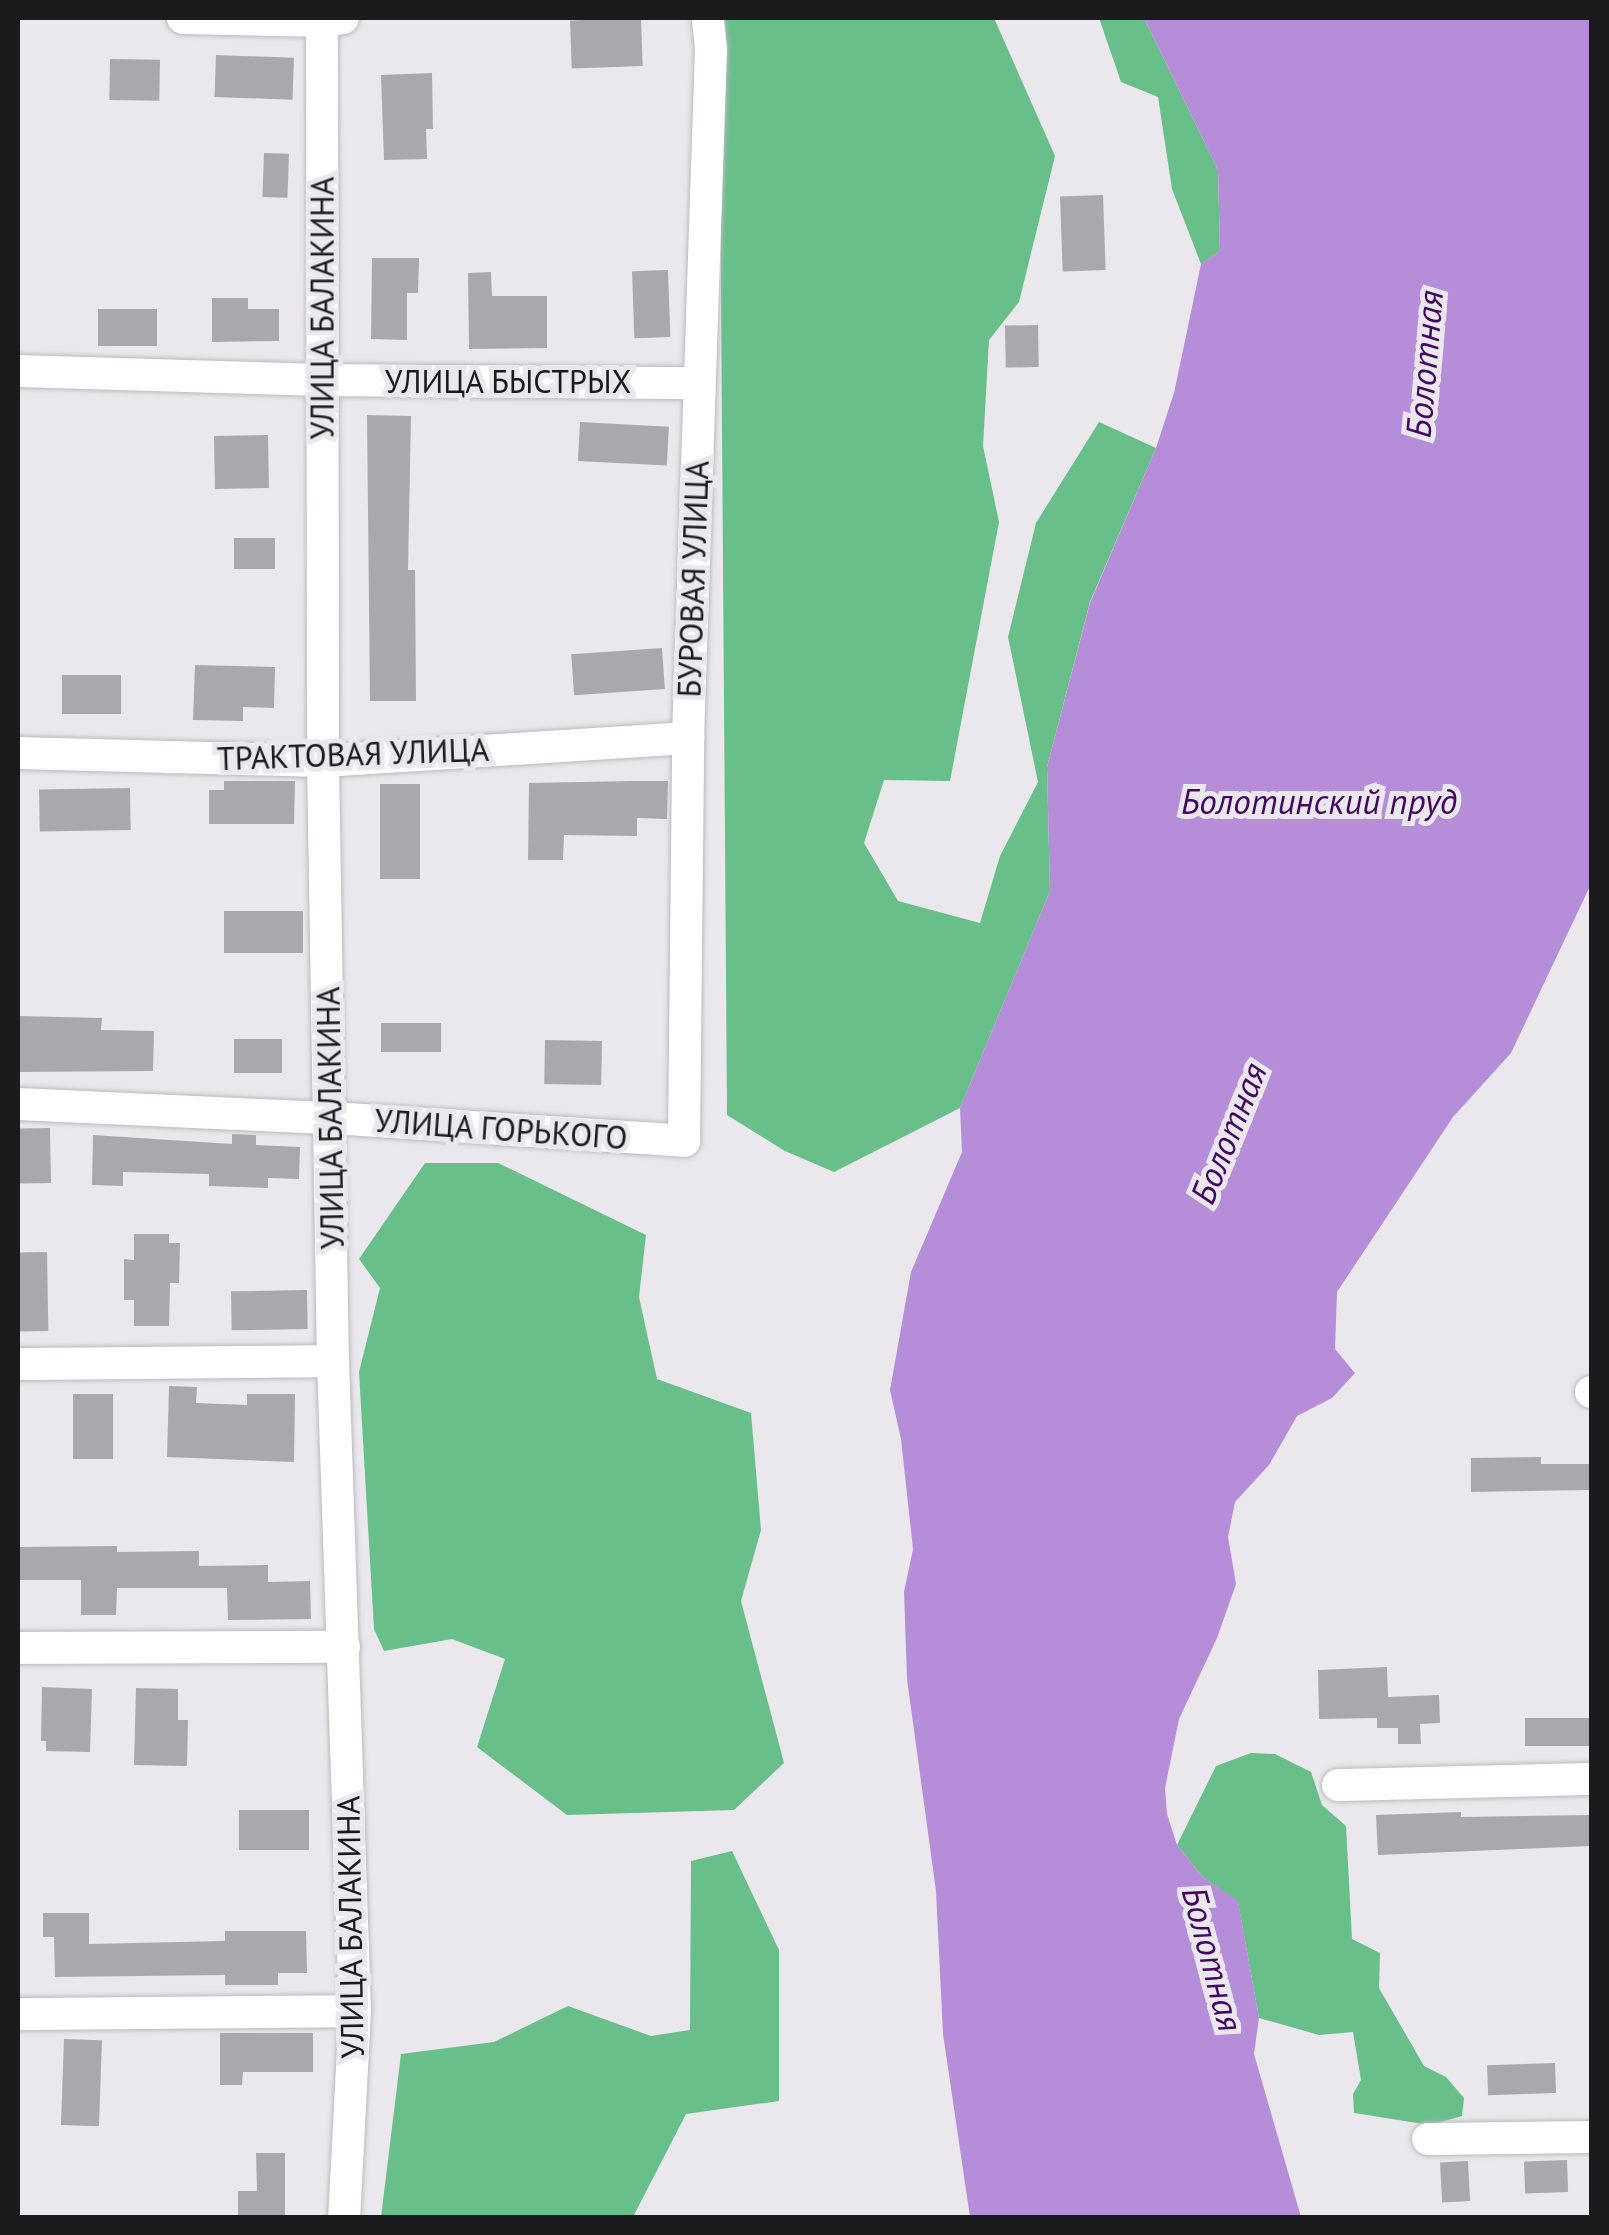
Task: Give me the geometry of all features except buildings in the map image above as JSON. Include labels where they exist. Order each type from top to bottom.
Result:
[{"type":"street","points":[[183,18],[330,19]]},
{"type":"street","name":"БУРОВАЯ УЛИЦА","points":[[684,1141],[688,738],[711,48],[708,18]]},
{"type":"street","name":"УЛИЦА БАЛАКИНА","points":[[330,19],[322,380],[323,761],[332,1118],[333,1361],[355,2010],[344,2218]]},
{"type":"street","name":"УЛИЦА БЫСТРЫХ","points":[[18,371],[322,380],[698,383]]},
{"type":"street","name":"ТРАКТОВАЯ УЛИЦА","points":[[18,754],[323,761],[688,738]]},
{"type":"street","name":"УЛИЦА ГОРЬКОГО","points":[[18,1104],[332,1118],[684,1141]]},
{"type":"street","points":[[18,1364],[333,1361]]},
{"type":"street","points":[[18,1648],[344,1647]]},
{"type":"street","points":[[1338,1785],[1592,1779]]},
{"type":"street","points":[[18,2014],[355,2010]]},
{"type":"street","points":[[1428,2139],[1592,2137]]},
{"type":"green space","points":[[719,18],[994,18],[1055,156],[1019,302],[989,340],[983,446],[999,522],[950,781],[884,780],[864,843],[898,901],[980,923],[1000,856],[1038,782],[1008,637],[1036,523],[1099,422],[1156,448],[1090,602],[1047,767],[1050,891],[960,1108],[834,1172],[785,1151],[727,1115]]},
{"type":"green space","points":[[1099,18],[1144,18],[1218,170],[1220,251],[1201,264],[1172,189],[1158,97],[1121,82]]},
{"type":"green space","points":[[425,1163],[498,1163],[646,1235],[639,1297],[657,1379],[751,1413],[761,1530],[741,1601],[784,1763],[734,1810],[567,1815],[477,1747],[505,1659],[452,1639],[384,1651],[374,1629],[359,1372],[380,1288],[359,1259]]},
{"type":"green space","points":[[1251,1753],[1275,1754],[1311,1772],[1322,1805],[1346,1826],[1352,1939],[1380,1953],[1379,1988],[1424,2066],[1446,2077],[1464,2098],[1462,2116],[1430,2125],[1354,2113],[1353,2094],[1361,2080],[1353,2032],[1319,2035],[1259,2018],[1238,1902],[1203,1877],[1177,1845],[1216,1766]]},
{"type":"green space","points":[[732,1851],[779,1950],[779,2101],[686,2114],[633,2217],[381,2217],[401,2054],[494,2042],[568,2006],[651,2036],[690,2030],[691,1861]]},
{"type":"water","name":"Болотинский пруд","points":[[1144,18],[1591,18],[1591,884],[1511,1053],[1453,1117],[1337,1292],[1335,1349],[1355,1373],[1332,1398],[1297,1416],[1269,1465],[1235,1502],[1228,1537],[1236,1584],[1217,1638],[1179,1719],[1165,1788],[1167,1814],[1177,1845],[1203,1877],[1238,1901],[1259,2018],[1254,2054],[1301,2217],[970,2217],[943,2034],[936,1891],[907,1679],[904,1592],[913,1549],[901,1439],[890,1390],[911,1272],[962,1152],[960,1108],[1050,891],[1047,767],[1090,603],[1156,448],[1174,393],[1201,264],[1220,251],[1218,170]]},
{"type":"water label","name":"Болотная","points":[[1424,364]]},
{"type":"water label","name":"Болотная","points":[[1228,1133]]},
{"type":"water label","name":"Болотная","points":[[1213,1959]]}]
